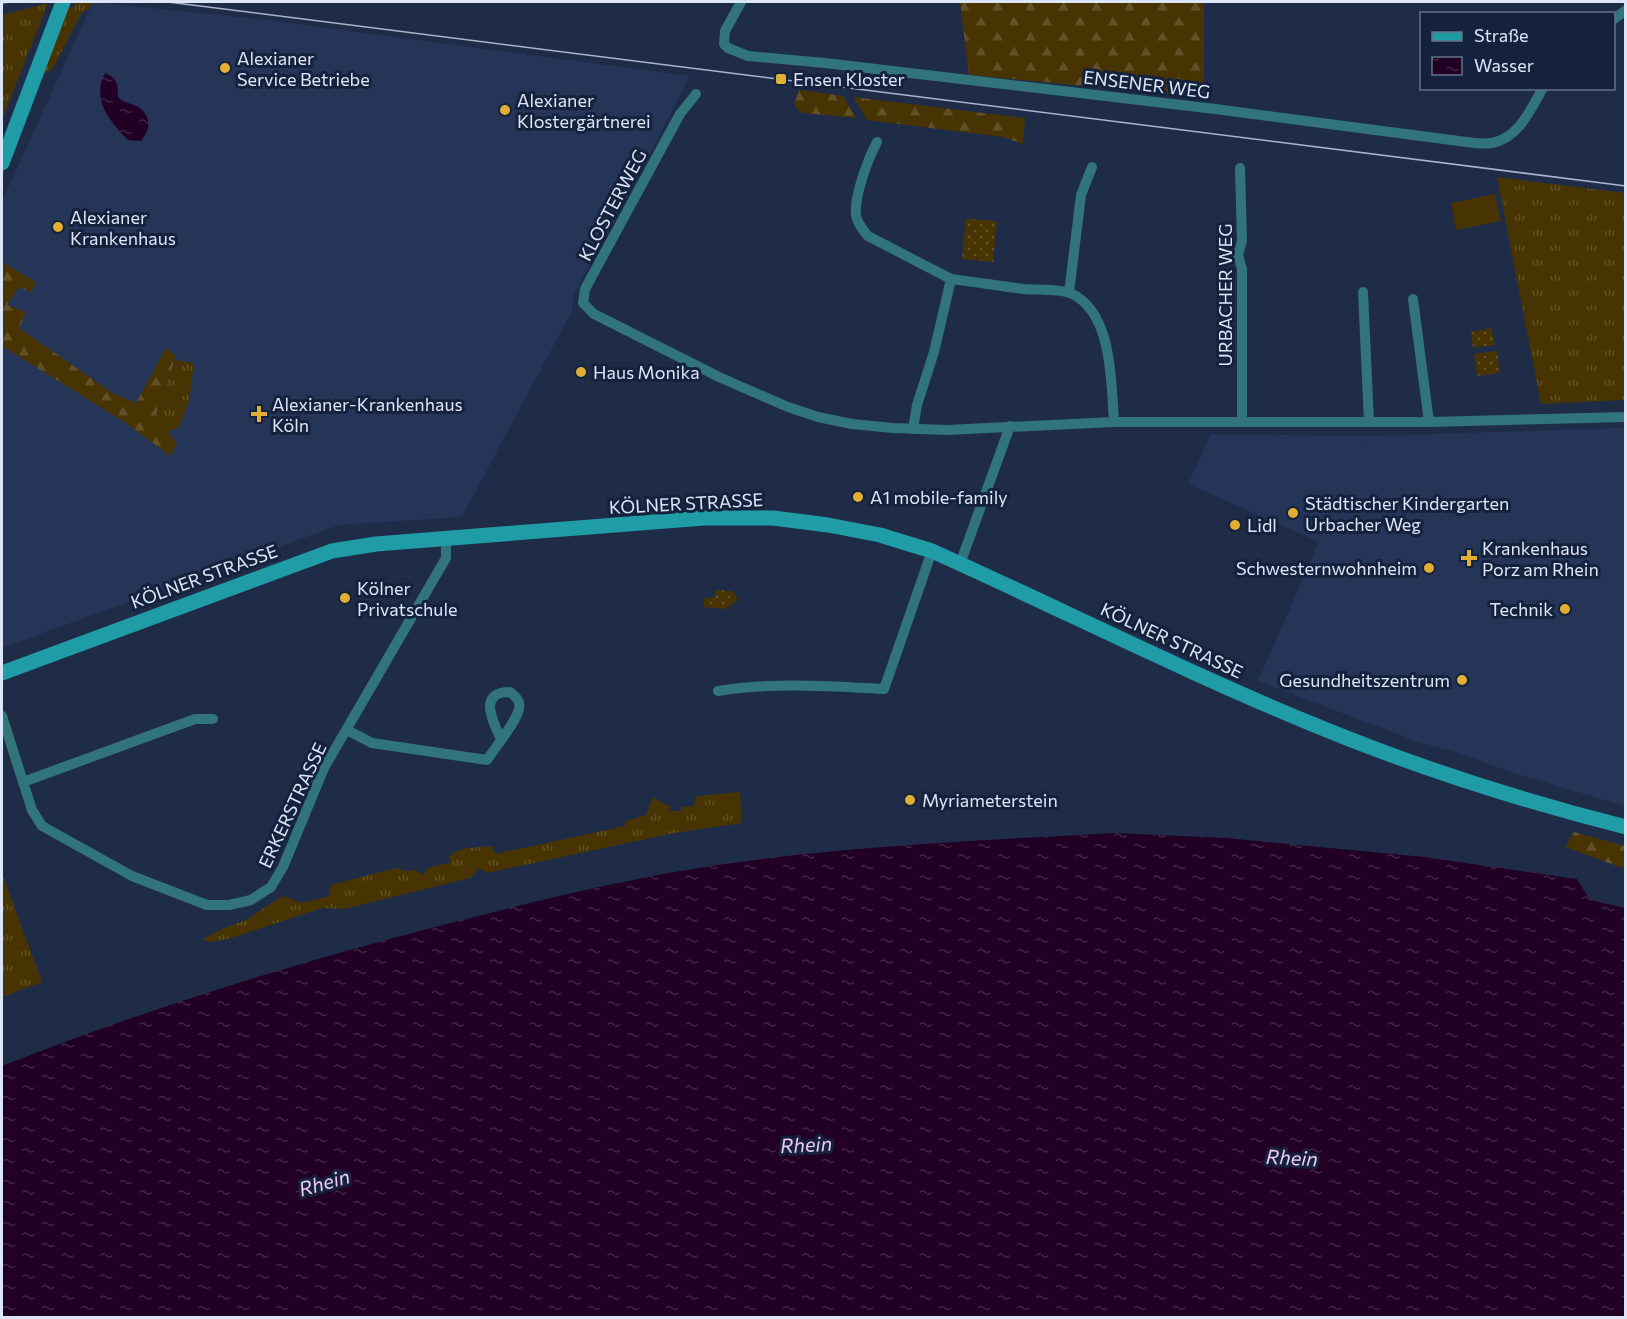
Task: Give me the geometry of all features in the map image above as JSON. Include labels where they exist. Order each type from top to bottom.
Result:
[{"type":"main road","points":[[2,163],[63,2]]},
{"type":"main road","name":"KÖLNER STRASSE","points":[[2,673],[332,550],[376,544],[704,518],[773,518],[880,535],[933,551],[1254,700],[1315,725],[1471,782],[1567,812],[1626,827]]},
{"type":"street","name":"ENSENER WEG","points":[[741,2],[725,31],[724,44],[748,56],[1108,96],[1459,141],[1490,144],[1503,140],[1516,131],[1542,90]]},
{"type":"street","name":"KLOSTERWEG","points":[[696,94],[680,114],[585,289],[583,303],[594,314],[685,361],[788,407],[818,417],[852,424],[913,429]]},
{"type":"street","points":[[877,142],[865,167],[856,215],[868,236],[951,279],[1069,293],[1087,306],[1099,324],[1108,356],[1114,422]]},
{"type":"street","points":[[1069,293],[1081,195],[1092,167]]},
{"type":"street","name":"URBACHER WEG","points":[[1240,168],[1242,241],[1238,255],[1242,269],[1242,421]]},
{"type":"street","points":[[951,279],[934,351],[917,405],[913,429],[1114,422],[1429,422],[1626,417]]},
{"type":"street","points":[[1363,292],[1369,422]]},
{"type":"street","points":[[1413,299],[1429,422]]},
{"type":"street","points":[[960,564],[1010,426]]},
{"type":"street","name":"ERKERSTRASSE","points":[[2,716],[35,817],[42,826],[132,876],[207,904],[229,905],[251,900],[271,887],[283,867],[324,768],[446,558],[446,540]]},
{"type":"street","points":[[717,691],[788,684],[884,689],[933,551]]},
{"type":"street","points":[[23,782],[195,719],[213,719]]},
{"type":"street","points":[[347,730],[372,743],[487,760],[501,739]]},
{"type":"shaded area","name":"Alexianer-Krankenhaus Köln","points":[[93,2],[267,20],[690,76],[632,189],[574,294],[572,311],[462,517],[339,525],[2,648],[2,201]]},
{"type":"shaded area","name":"Krankenhaus Porz am Rhein","points":[[1625,428],[1625,806],[1418,742],[1258,681],[1319,542],[1188,484],[1211,434],[1365,436],[1359,450],[1366,436]]},
{"type":"green space","points":[[76,2],[93,2],[89,9],[82,12],[53,68],[46,73],[44,72],[68,6],[73,8]]},
{"type":"green space","points":[[960,2],[1204,2],[1204,97],[969,75]]},
{"type":"green space","points":[[48,3],[2,120],[2,15]]},
{"type":"green space","points":[[799,90],[843,96],[856,118],[804,113],[794,104]]},
{"type":"green space","points":[[853,97],[1025,118],[1023,144],[1003,137],[867,120]]},
{"type":"green space","points":[[1497,177],[1625,193],[1625,400],[1541,404]]},
{"type":"green space","points":[[1495,194],[1501,221],[1456,230],[1451,203]]},
{"type":"green space","points":[[966,219],[997,221],[993,262],[962,259]]},
{"type":"green space","points":[[2,262],[36,282],[31,292],[19,287],[7,305],[26,312],[19,328],[114,394],[136,403],[166,348],[176,356],[156,414],[177,444],[170,456],[126,423],[2,346]]},
{"type":"green space","points":[[1491,328],[1495,345],[1473,348],[1471,332]]},
{"type":"green space","points":[[1497,351],[1500,373],[1477,376],[1474,354]]},
{"type":"green space","points":[[175,360],[194,363],[189,401],[179,427],[168,432],[156,414]]},
{"type":"green space","points":[[716,590],[732,591],[737,601],[725,609],[704,607],[703,599],[715,597]]},
{"type":"green space","points":[[740,792],[742,823],[674,833],[487,873],[479,868],[470,878],[344,909],[322,908],[228,939],[209,942],[203,939],[246,920],[283,896],[302,903],[329,896],[331,885],[396,868],[407,871],[415,870],[422,875],[428,868],[451,862],[449,858],[452,853],[467,848],[493,846],[495,854],[625,826],[626,821],[646,815],[653,797],[672,808],[667,811],[681,811],[682,807],[693,806],[697,796]]},
{"type":"green space","points":[[1574,832],[1625,846],[1625,869],[1565,847]]},
{"type":"green space","points":[[2,877],[42,982],[2,997]]},
{"type":"water","points":[[105,73],[116,83],[118,97],[144,112],[148,120],[148,129],[141,141],[128,140],[104,109],[100,92]]},
{"type":"water","name":"Rhein","points":[[1115,833],[1226,838],[1424,857],[1577,879],[1590,900],[1625,908],[1625,1317],[2,1317],[2,1066],[109,1026],[273,972],[439,926],[615,884],[729,863],[784,856],[950,842]]},
{"type":"tram line","points":[[2,3],[10,2]]},
{"type":"tram line","points":[[168,2],[1626,186]]},
{"type":"place","name":"Alexianer Service Betriebe","points":[[225,68]]},
{"type":"place","name":"Ensen Kloster","points":[[781,79]]},
{"type":"place","name":"Alexianer Klostergärtnerei","points":[[505,110]]},
{"type":"place","name":"Alexianer Krankenhaus","points":[[58,227]]},
{"type":"place","name":"Haus Monika","points":[[581,372]]},
{"type":"place","name":"Alexianer-Krankenhaus Köln","points":[[259,414]]},
{"type":"place","name":"A1 mobile-family","points":[[858,497]]},
{"type":"place","name":"Städtischer Kindergarten Urbacher Weg","points":[[1293,513]]},
{"type":"place","name":"Lidl","points":[[1235,525]]},
{"type":"place","name":"Krankenhaus Porz am Rhein","points":[[1469,558]]},
{"type":"place","name":"Schwesternwohnheim","points":[[1429,568]]},
{"type":"place","name":"Kölner Privatschule","points":[[345,598]]},
{"type":"place","name":"Technik","points":[[1565,609]]},
{"type":"place","name":"Gesundheitszentrum","points":[[1462,680]]},
{"type":"place","name":"Myriameterstein","points":[[910,800]]}]
